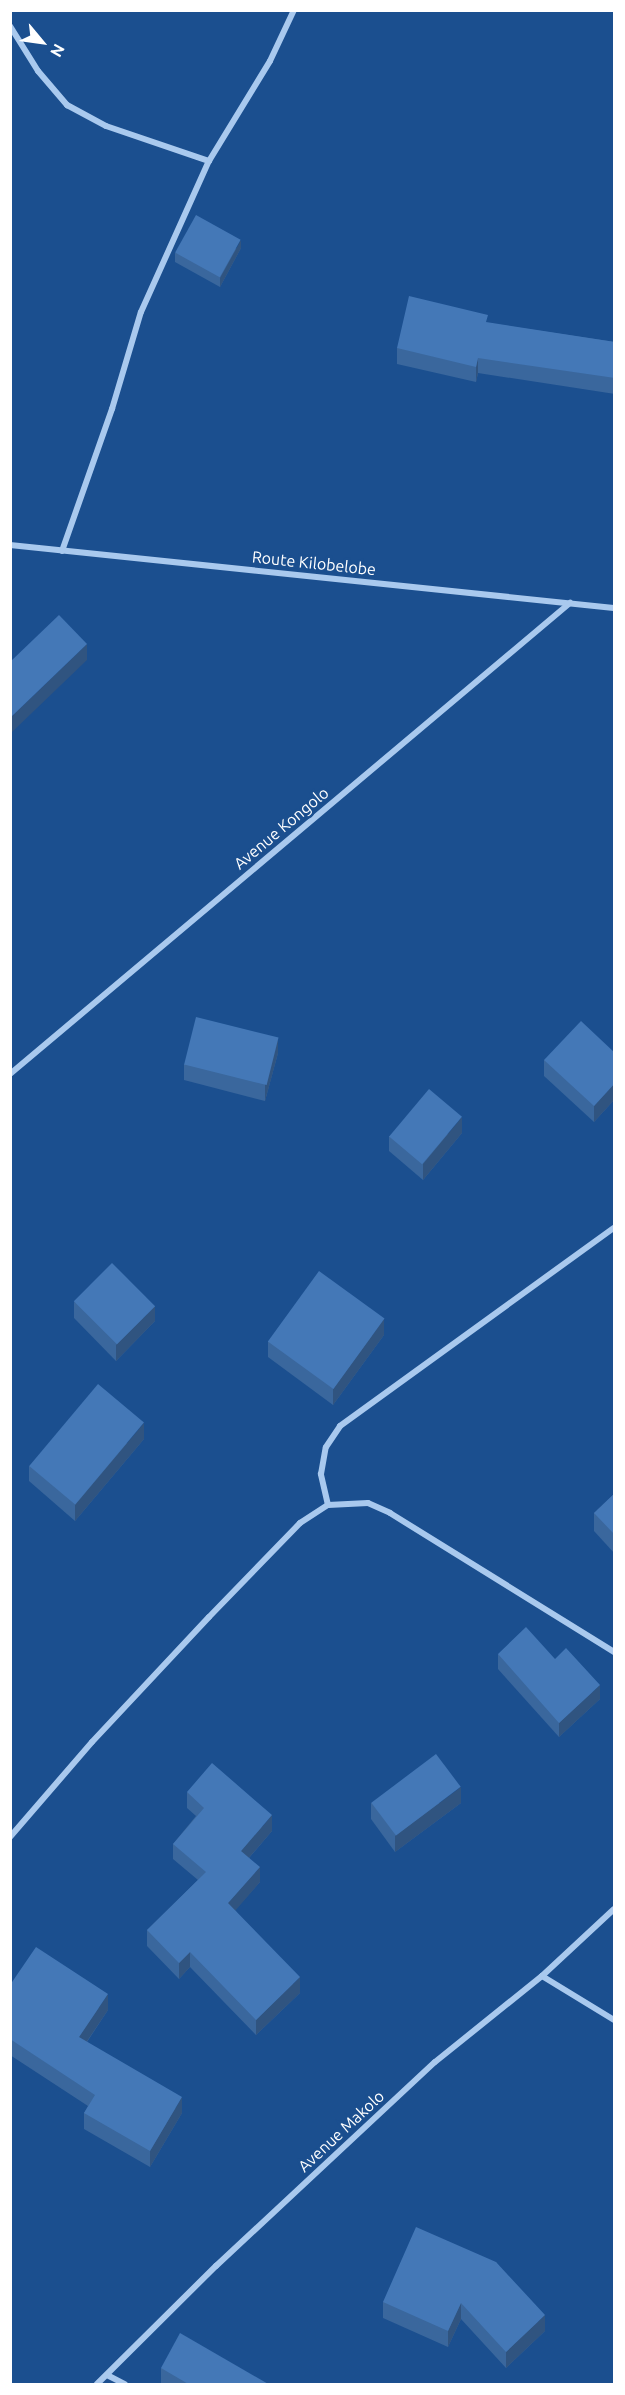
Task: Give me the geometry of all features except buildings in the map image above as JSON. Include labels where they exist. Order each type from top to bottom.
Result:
[{"type":"street","points":[[62,551],[112,409],[141,312],[209,161],[270,61],[294,10]]},
{"type":"street","points":[[10,26],[38,71],[67,105],[106,126],[209,161]]},
{"type":"street","name":"Route Kilobelobe","points":[[10,545],[615,608]]},
{"type":"street","name":"Avenue Kongolo","points":[[10,1074],[570,603]]},
{"type":"street","points":[[328,1505],[321,1473],[326,1447],[340,1426],[615,1228]]},
{"type":"street","points":[[10,1837],[92,1742],[209,1617],[300,1523],[328,1505],[368,1503],[390,1512],[615,1652]]},
{"type":"street","name":"Avenue Makolo","points":[[97,2385],[216,2266],[435,2062],[542,1976],[615,1910]]},
{"type":"street","points":[[542,1976],[615,2020]]},
{"type":"street","points":[[107,2374],[125,2385]]}]
